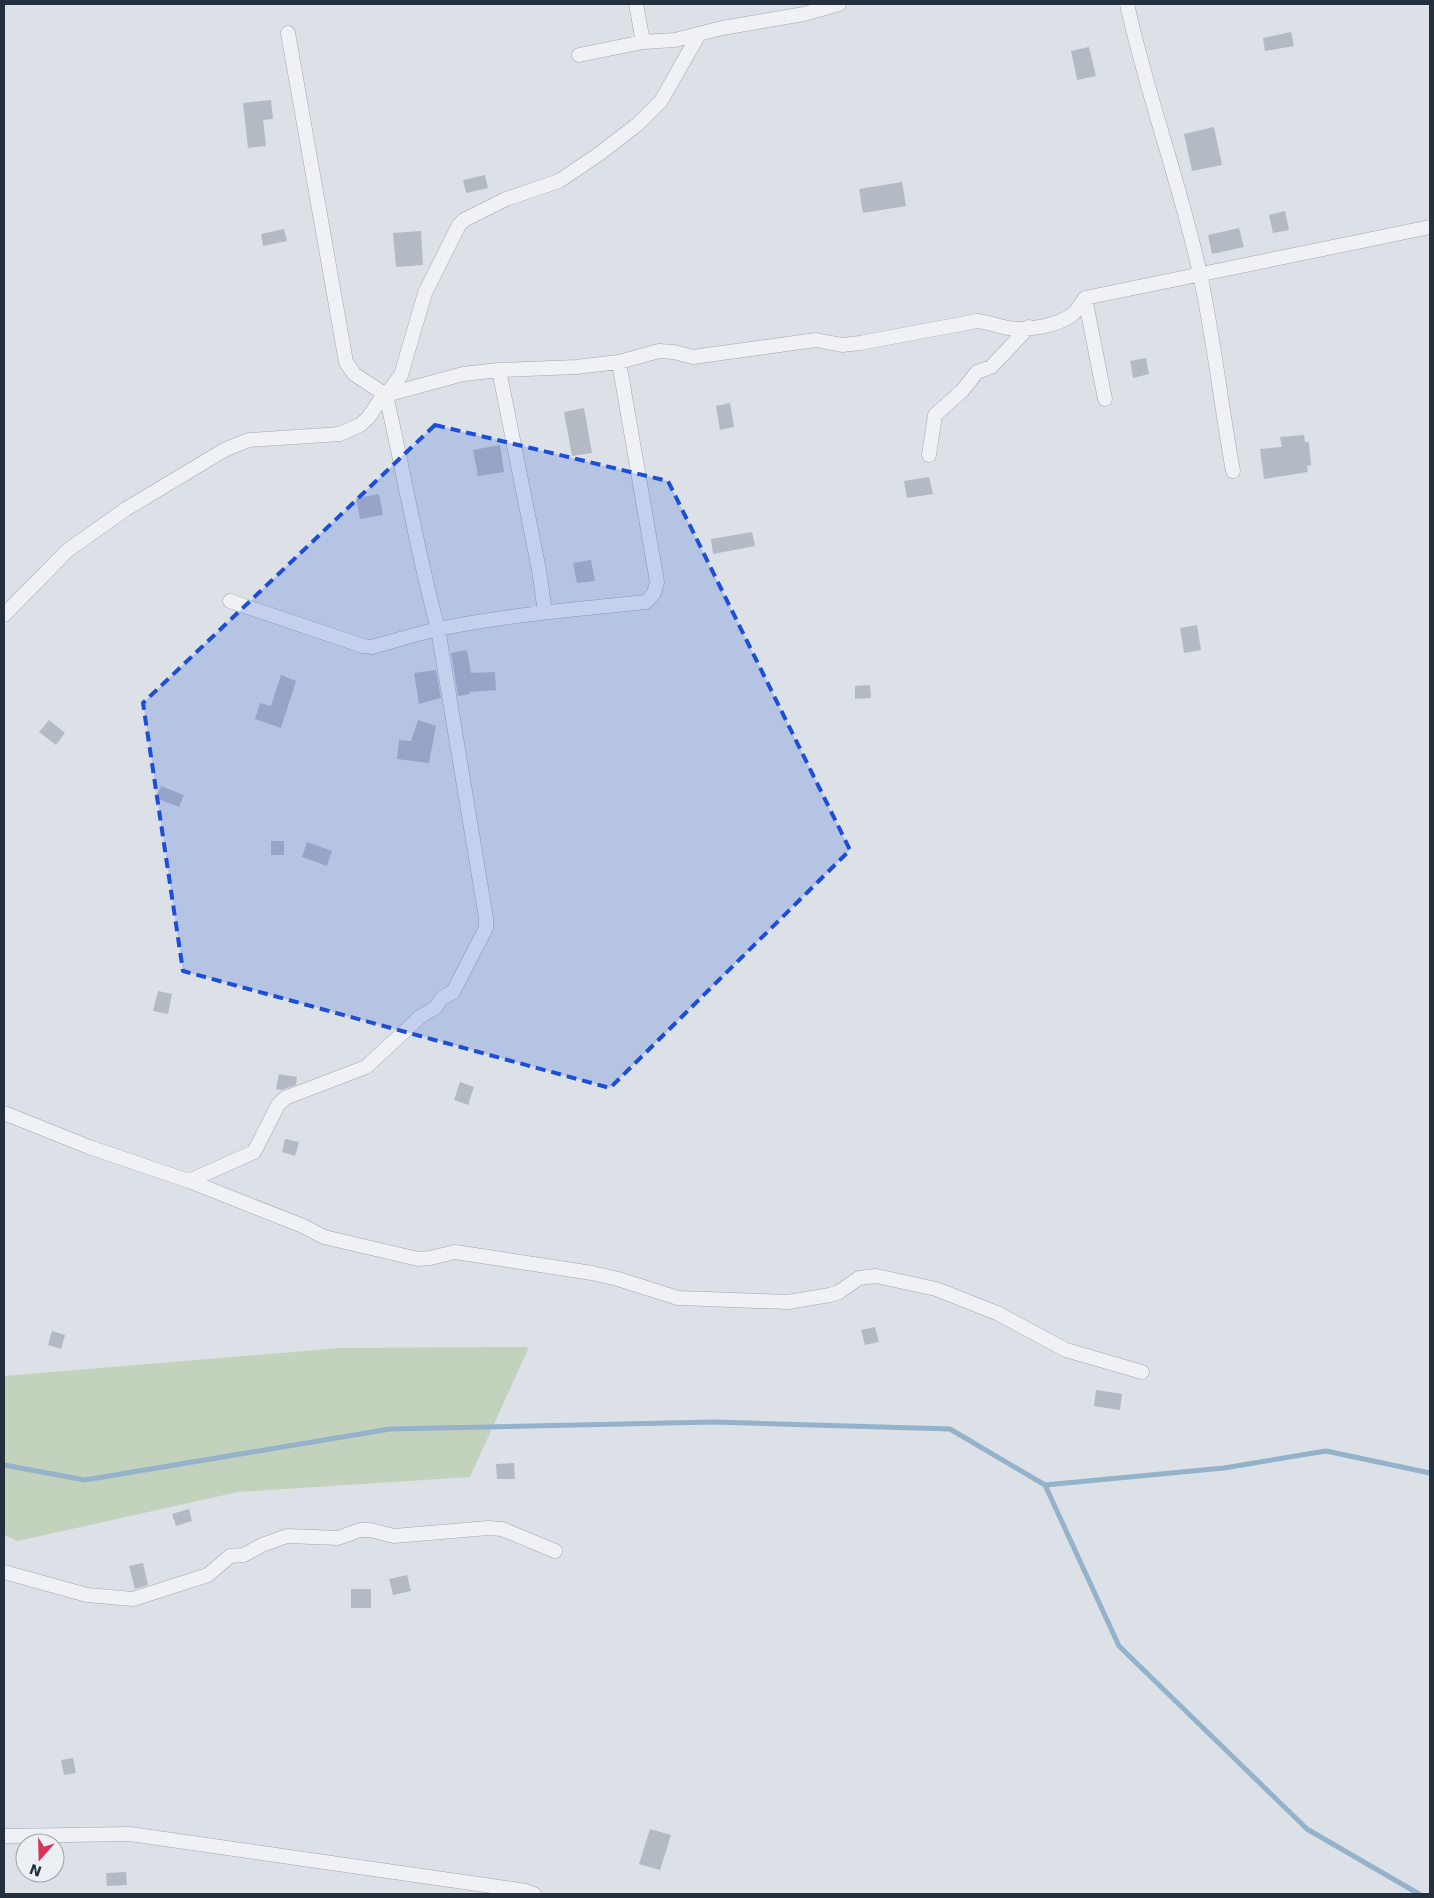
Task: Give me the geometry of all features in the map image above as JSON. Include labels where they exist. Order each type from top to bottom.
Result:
[{"type":"street","points":[[636,4],[644,42]]},
{"type":"street","points":[[580,55],[644,42],[675,40],[804,14],[839,4]]},
{"type":"street","points":[[1127,4],[1135,41],[1176,175],[1200,275],[1233,471]]},
{"type":"street","points":[[189,1181],[254,1152],[278,1105],[285,1098],[366,1067],[421,1016],[435,1008],[442,998],[453,992],[482,939],[486,918],[438,630],[386,395],[354,374],[346,362],[288,33]]},
{"type":"street","points":[[4,615],[68,550],[126,509],[226,449],[249,440],[340,434],[360,425],[368,418],[401,375],[425,293],[459,225],[464,220],[499,202],[559,181],[599,154],[638,124],[661,101],[699,34]]},
{"type":"street","points":[[386,395],[463,374],[500,370],[576,367],[619,362],[659,351],[674,352],[693,358],[816,340],[842,345],[977,321],[995,323],[1006,328],[1029,327],[1061,321],[1074,313],[1085,298],[1430,226]]},
{"type":"street","points":[[1085,298],[1105,399]]},
{"type":"street","points":[[929,454],[935,415],[962,391],[977,372],[990,367],[1029,327]]},
{"type":"street","points":[[230,601],[363,646],[372,647],[438,630],[545,612],[646,602],[654,593],[657,582],[619,362]]},
{"type":"street","points":[[500,370],[545,612]]},
{"type":"street","points":[[4,1114],[89,1147],[189,1181],[303,1226],[324,1237],[418,1259],[455,1252],[592,1273],[678,1298],[788,1302],[830,1295],[839,1292],[859,1278],[876,1276],[936,1289],[997,1313],[1066,1350],[1142,1372]]},
{"type":"street","points":[[4,1572],[87,1594],[133,1599],[208,1575],[230,1556],[244,1555],[262,1545],[287,1536],[338,1538],[360,1530],[394,1536],[488,1528],[502,1529],[555,1551]]},
{"type":"street","points":[[4,1836],[130,1834],[507,1888],[534,1894]]},
{"type":"highlighted area","points":[[435,425],[668,481],[850,850],[610,1088],[183,971],[143,703]]},
{"type":"green space","points":[[529,1347],[470,1477],[238,1492],[18,1541],[4,1535],[4,1376],[341,1348]]},
{"type":"building","points":[[1291,32],[1294,46],[1265,51],[1263,38]]},
{"type":"building","points":[[1089,47],[1096,76],[1077,80],[1071,51]]},
{"type":"building","points":[[271,100],[273,119],[263,120],[266,146],[248,148],[243,103]]},
{"type":"building","points":[[1214,127],[1222,165],[1192,171],[1184,134]]},
{"type":"building","points":[[485,175],[488,188],[466,193],[463,180]]},
{"type":"building","points":[[902,182],[906,206],[863,213],[859,189]]},
{"type":"building","points":[[1285,211],[1289,230],[1273,233],[1269,215]]},
{"type":"building","points":[[1239,228],[1244,247],[1212,254],[1208,235]]},
{"type":"building","points":[[284,229],[287,241],[263,246],[261,234]]},
{"type":"building","points":[[421,231],[423,265],[396,267],[393,233]]},
{"type":"building","points":[[1146,358],[1149,374],[1133,378],[1130,361]]},
{"type":"building","points":[[730,403],[734,427],[720,430],[716,406]]},
{"type":"building","points":[[584,408],[592,453],[572,456],[564,412]]},
{"type":"building","points":[[1304,435],[1305,442],[1309,442],[1311,465],[1307,466],[1308,472],[1264,479],[1260,449],[1282,447],[1280,437]]},
{"type":"building","points":[[500,445],[504,472],[478,476],[473,450]]},
{"type":"building","points":[[929,477],[933,494],[907,498],[904,481]]},
{"type":"building","points":[[379,494],[383,515],[360,519],[356,498]]},
{"type":"building","points":[[752,532],[755,546],[713,554],[711,539]]},
{"type":"building","points":[[591,560],[595,581],[577,583],[573,563]]},
{"type":"building","points":[[1197,625],[1201,650],[1184,653],[1180,628]]},
{"type":"building","points":[[467,650],[471,673],[495,672],[496,690],[469,692],[470,694],[458,696],[451,653]]},
{"type":"building","points":[[436,670],[441,698],[419,704],[414,673]]},
{"type":"building","points":[[281,675],[296,681],[281,728],[255,719],[260,703],[271,706]]},
{"type":"building","points":[[870,685],[871,698],[855,699],[855,686]]},
{"type":"building","points":[[49,720],[65,733],[56,745],[39,732]]},
{"type":"building","points":[[418,720],[436,726],[429,763],[397,759],[399,740],[411,741]]},
{"type":"building","points":[[161,786],[184,795],[179,807],[156,798]]},
{"type":"building","points":[[271,841],[284,841],[284,855],[271,855]]},
{"type":"building","points":[[307,842],[332,851],[327,866],[302,857]]},
{"type":"building","points":[[158,991],[172,994],[168,1014],[153,1011]]},
{"type":"building","points":[[279,1074],[297,1077],[296,1085],[282,1090],[276,1089]]},
{"type":"building","points":[[460,1082],[474,1087],[468,1105],[454,1100]]},
{"type":"building","points":[[285,1139],[299,1142],[295,1156],[282,1152]]},
{"type":"building","points":[[875,1327],[879,1342],[865,1345],[861,1330]]},
{"type":"building","points":[[52,1331],[65,1335],[61,1349],[48,1345]]},
{"type":"building","points":[[1096,1390],[1122,1394],[1120,1410],[1094,1406]]},
{"type":"building","points":[[514,1463],[515,1479],[497,1479],[496,1464]]},
{"type":"building","points":[[189,1509],[192,1521],[176,1526],[172,1514]]},
{"type":"building","points":[[143,1563],[148,1585],[135,1589],[129,1566]]},
{"type":"building","points":[[407,1575],[411,1591],[393,1595],[389,1579]]},
{"type":"building","points":[[351,1589],[371,1589],[371,1608],[351,1608]]},
{"type":"building","points":[[73,1758],[76,1773],[64,1775],[61,1760]]},
{"type":"building","points":[[650,1829],[671,1835],[660,1870],[639,1864]]},
{"type":"building","points":[[126,1872],[127,1885],[107,1886],[106,1873]]},
{"type":"waterway","points":[[4,1465],[85,1480],[390,1429],[714,1422],[950,1429],[1045,1485],[1119,1646],[1307,1829],[1419,1894]]},
{"type":"waterway","points":[[1045,1485],[1224,1468],[1326,1451],[1430,1473]]}]
